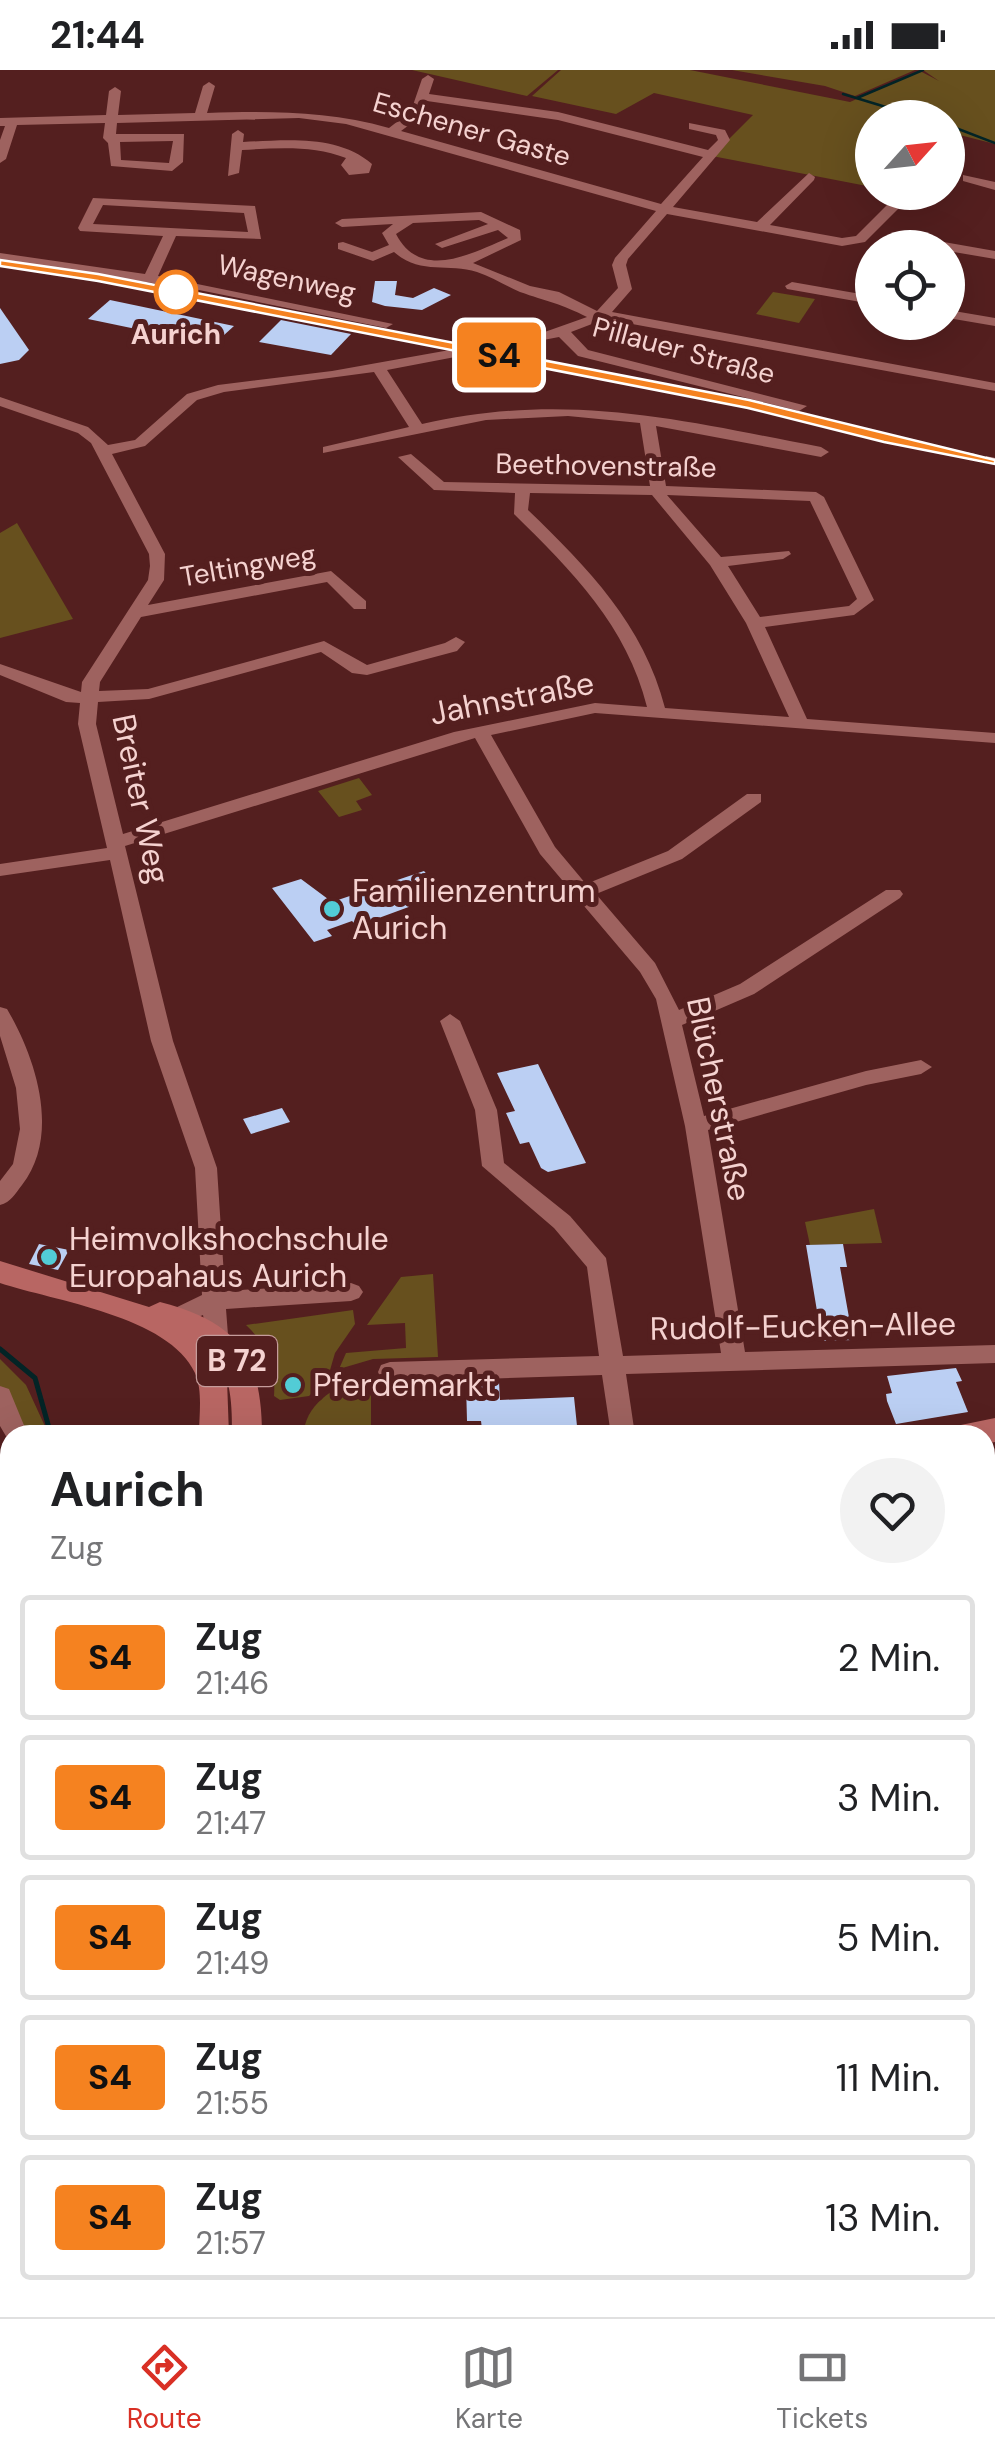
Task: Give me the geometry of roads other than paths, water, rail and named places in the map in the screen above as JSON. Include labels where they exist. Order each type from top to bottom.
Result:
[{"type":"main road","name":"B 72","points":[[0,1272],[129,1310],[178,1316],[216,1335],[237,1361],[246,1384],[247,1425]]},
{"type":"main road","name":"B 72","points":[[129,1310],[178,1335],[202,1358],[212,1383],[214,1425]]},
{"type":"street","points":[[393,131],[417,112],[428,78]]},
{"type":"street","points":[[200,116],[208,86]]},
{"type":"street","points":[[110,138],[180,137],[177,162],[172,167],[115,162],[114,141],[110,138],[109,118],[114,92]]},
{"type":"street","points":[[424,97],[558,116],[712,155]]},
{"type":"street","name":"Eschener Gaste","points":[[6,122],[300,114],[393,131],[667,210],[824,240],[856,241],[889,210]]},
{"type":"street","points":[[234,173],[240,116]]},
{"type":"street","points":[[0,159],[6,122]]},
{"type":"street","points":[[103,451],[140,443],[192,397],[222,388],[378,367],[564,332],[600,316],[625,289],[620,261],[724,140],[721,133],[693,126]]},
{"type":"street","points":[[237,146],[299,145],[354,157]]},
{"type":"street","points":[[760,227],[810,176]]},
{"type":"street","points":[[968,178],[995,186]]},
{"type":"street","points":[[98,201],[250,209],[256,236],[171,232],[85,228],[98,201]]},
{"type":"street","points":[[342,223],[481,216],[515,232],[514,240],[460,264],[428,268],[395,248],[389,233],[408,221]]},
{"type":"street","points":[[442,244],[499,225]]},
{"type":"street","points":[[150,278],[171,232]]},
{"type":"street","points":[[343,246],[373,257],[395,248]]},
{"type":"street","points":[[965,249],[995,254]]},
{"type":"street","name":"Wagenweg","points":[[0,257],[150,278],[386,324]]},
{"type":"street","points":[[460,264],[482,268],[526,289],[554,294],[600,316],[995,388]]},
{"type":"street","points":[[792,286],[855,297]]},
{"type":"street","points":[[965,317],[995,322]]},
{"type":"street","name":"Pillauer Straße","points":[[564,332],[583,353],[798,406]]},
{"type":"street","points":[[378,367],[418,429]]},
{"type":"street","name":"Breiter Weg","points":[[0,401],[83,430],[103,451],[157,554],[156,580],[100,663],[88,697],[87,724],[162,1042],[206,1168],[216,1335]]},
{"type":"street","points":[[328,450],[488,414],[581,414],[647,420],[821,452]]},
{"type":"street","points":[[647,420],[660,498],[718,562],[755,624],[800,722]]},
{"type":"street","name":"Beethovenstraße","points":[[406,457],[440,488],[816,496],[866,600],[854,610],[755,624]]},
{"type":"street","points":[[523,490],[520,510],[581,570],[616,614],[644,668],[657,710]]},
{"type":"street","points":[[718,562],[782,554]]},
{"type":"street","name":"Teltingweg","points":[[135,613],[331,576],[360,606]]},
{"type":"street","points":[[0,669],[72,698],[149,694],[324,646],[358,669],[366,670],[451,648],[456,642]]},
{"type":"street","name":"Jahnstraße","points":[[0,870],[116,848],[480,731],[596,708],[995,738]]},
{"type":"street","name":"Blücherstraße","points":[[480,731],[522,810],[581,893],[648,968],[674,1020],[696,1126],[734,1360]]},
{"type":"street","points":[[581,893],[675,855],[754,798]]},
{"type":"street","points":[[674,1020],[736,996],[893,894]]},
{"type":"street","points":[[0,1014],[26,1073],[29,1140],[24,1165],[0,1197]]},
{"type":"street","points":[[450,1021],[486,1110],[493,1166],[562,1222],[598,1264],[621,1425]]},
{"type":"street","points":[[696,1126],[866,1078],[921,1067]]},
{"type":"street","points":[[178,1316],[213,1300],[252,1301],[351,1292]]},
{"type":"street","name":"Rudolf-Eucken-Allee","points":[[390,1372],[995,1354]]},
{"type":"street","points":[[0,1396],[12,1425]]},
{"type":"waterway","points":[[857,98],[923,70]]},
{"type":"waterway","points":[[843,94],[863,100]]},
{"type":"waterway","points":[[965,132],[995,143]]},
{"type":"waterway","points":[[0,1349],[35,1378],[48,1425]]},
{"type":"railway","points":[[0,263],[97,277],[749,404],[873,436]]},
{"type":"railway","points":[[868,435],[873,436]]},
{"type":"railway","points":[[873,436],[995,460]]},
{"type":"train","name":"S4","points":[[0,263],[98,277],[749,404],[884,438],[995,460]]},
{"type":"place","name":"Aurich","points":[[176,292]]},
{"type":"place","name":"Familienzentrum Aurich","points":[[332,909]]},
{"type":"place","name":"Heimvolkshochschule Europahaus Aurich","points":[[49,1257]]},
{"type":"place","name":"Pferdemarkt","points":[[293,1385]]}]
